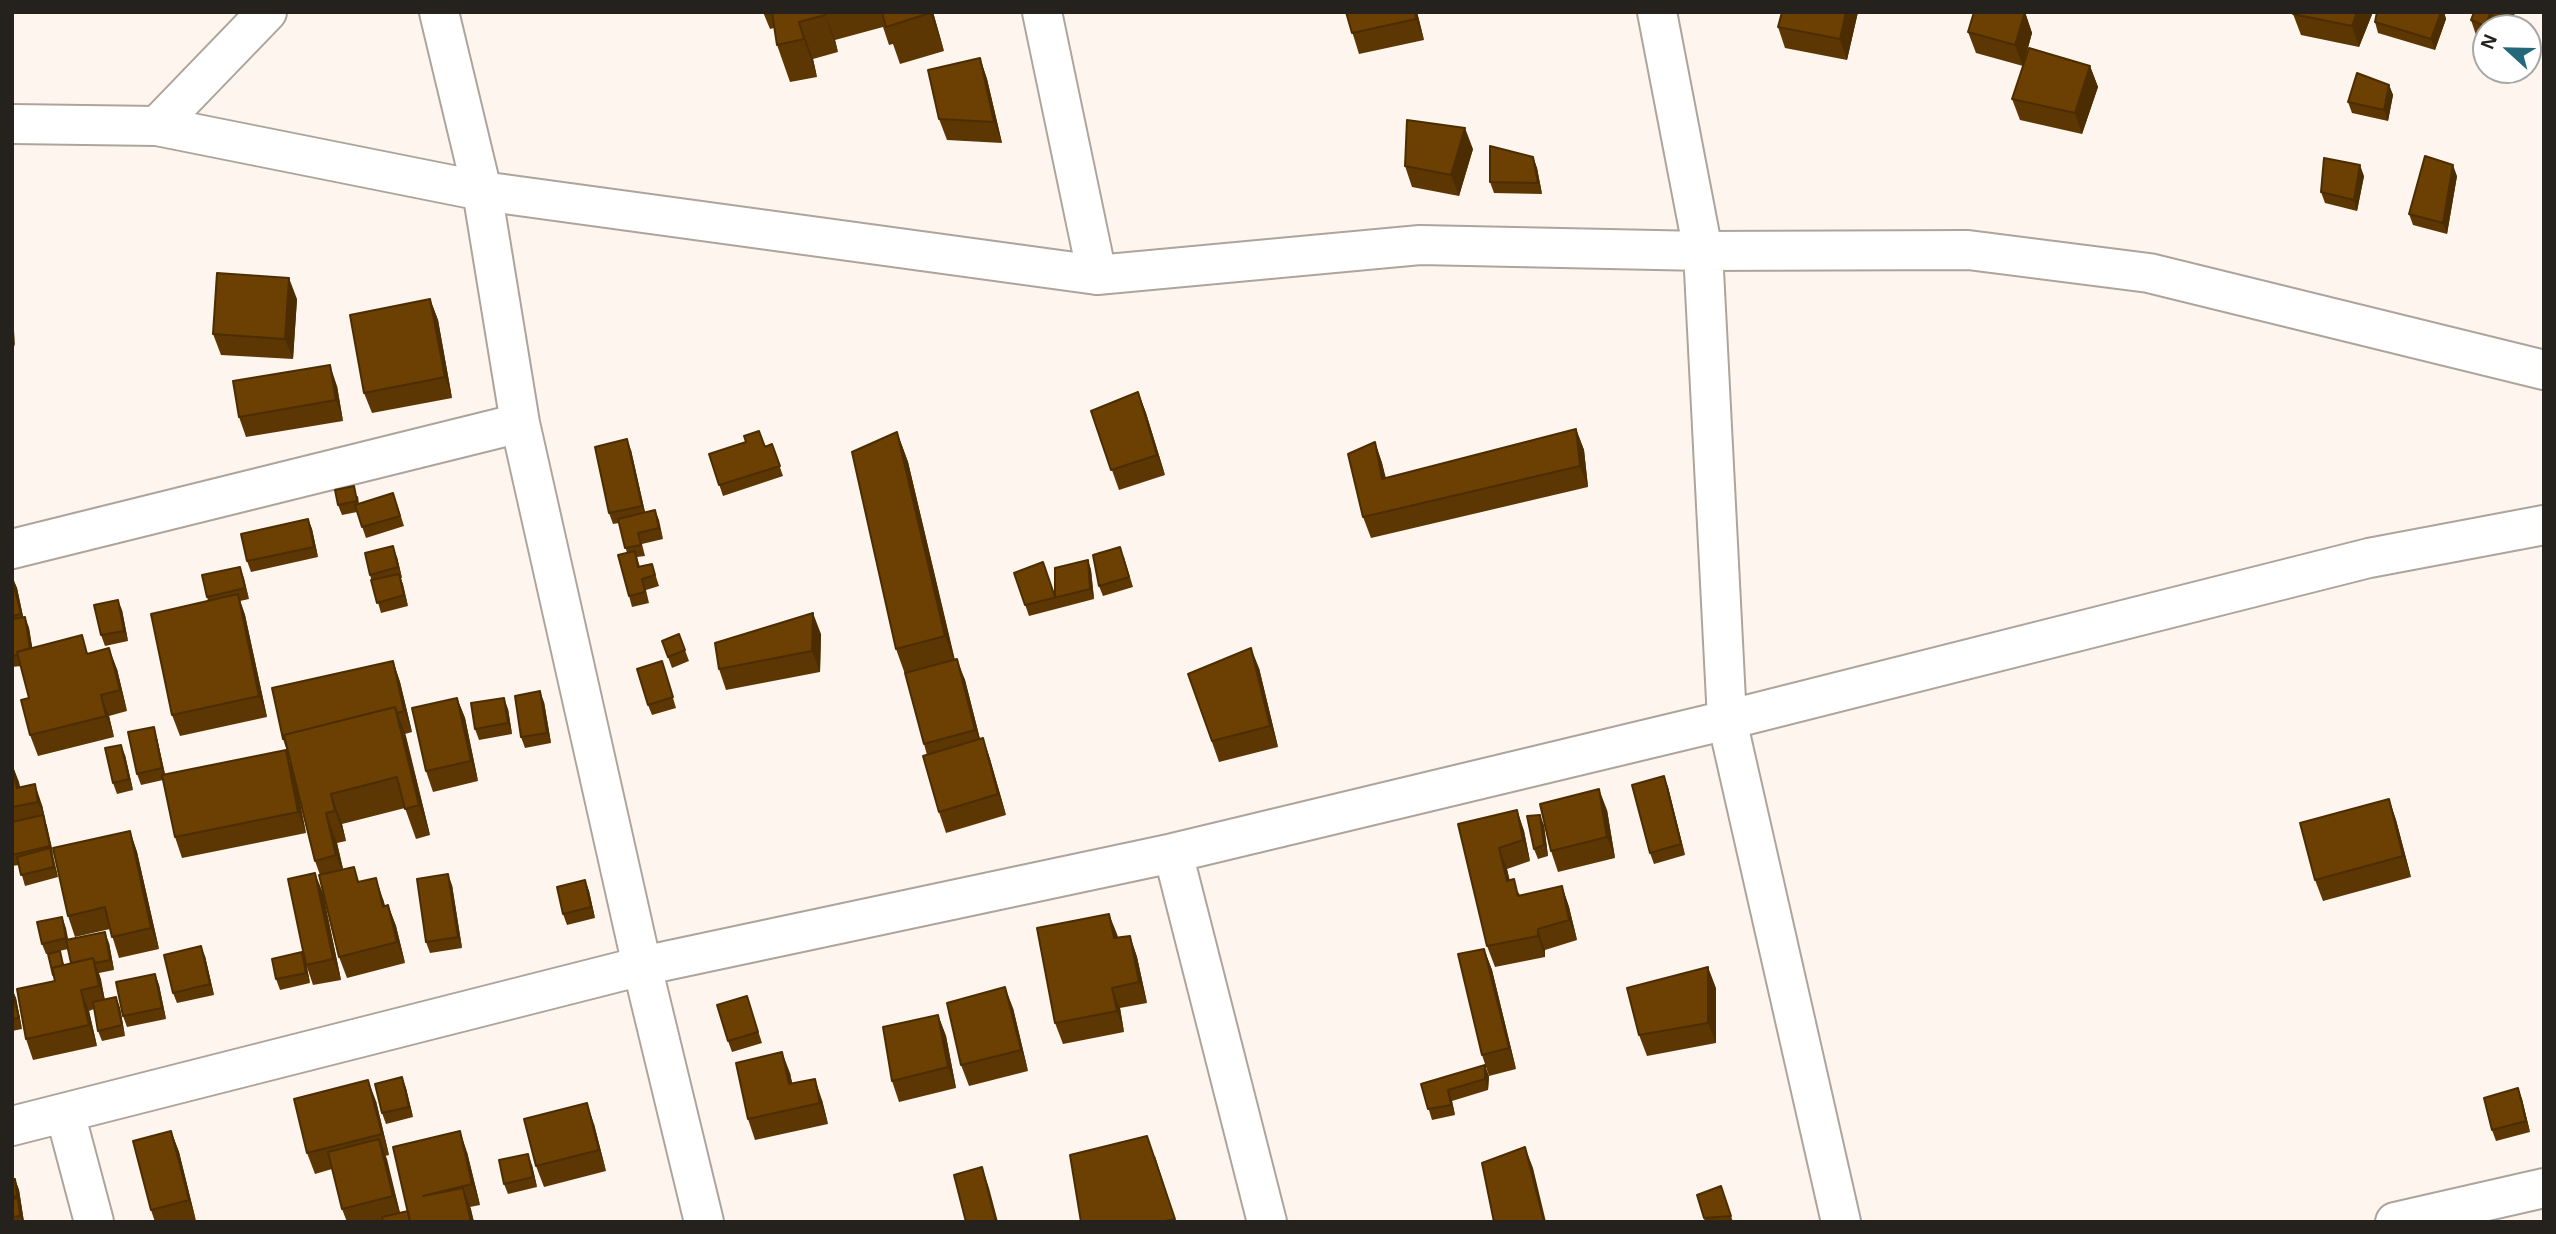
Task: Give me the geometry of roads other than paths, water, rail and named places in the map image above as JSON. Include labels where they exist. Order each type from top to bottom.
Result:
[{"type":"street","points":[[157,126],[267,12]]},
{"type":"street","points":[[439,12],[482,191],[520,424],[642,966],[704,1222]]},
{"type":"street","points":[[1042,12],[1097,275]]},
{"type":"street","points":[[1657,12],[1703,251],[1727,720],[1841,1222]]},
{"type":"street","points":[[12,124],[157,126],[482,191],[1097,275],[1420,245],[1703,251],[1968,250],[2149,273],[2544,370]]},
{"type":"street","points":[[12,549],[520,424]]},
{"type":"street","points":[[12,1126],[642,966],[1173,853],[1727,720],[2369,558],[2544,525]]},
{"type":"street","points":[[1173,853],[1266,1222]]},
{"type":"street","points":[[65,1112],[94,1222]]},
{"type":"street","points":[[2395,1222],[2544,1188]]}]
